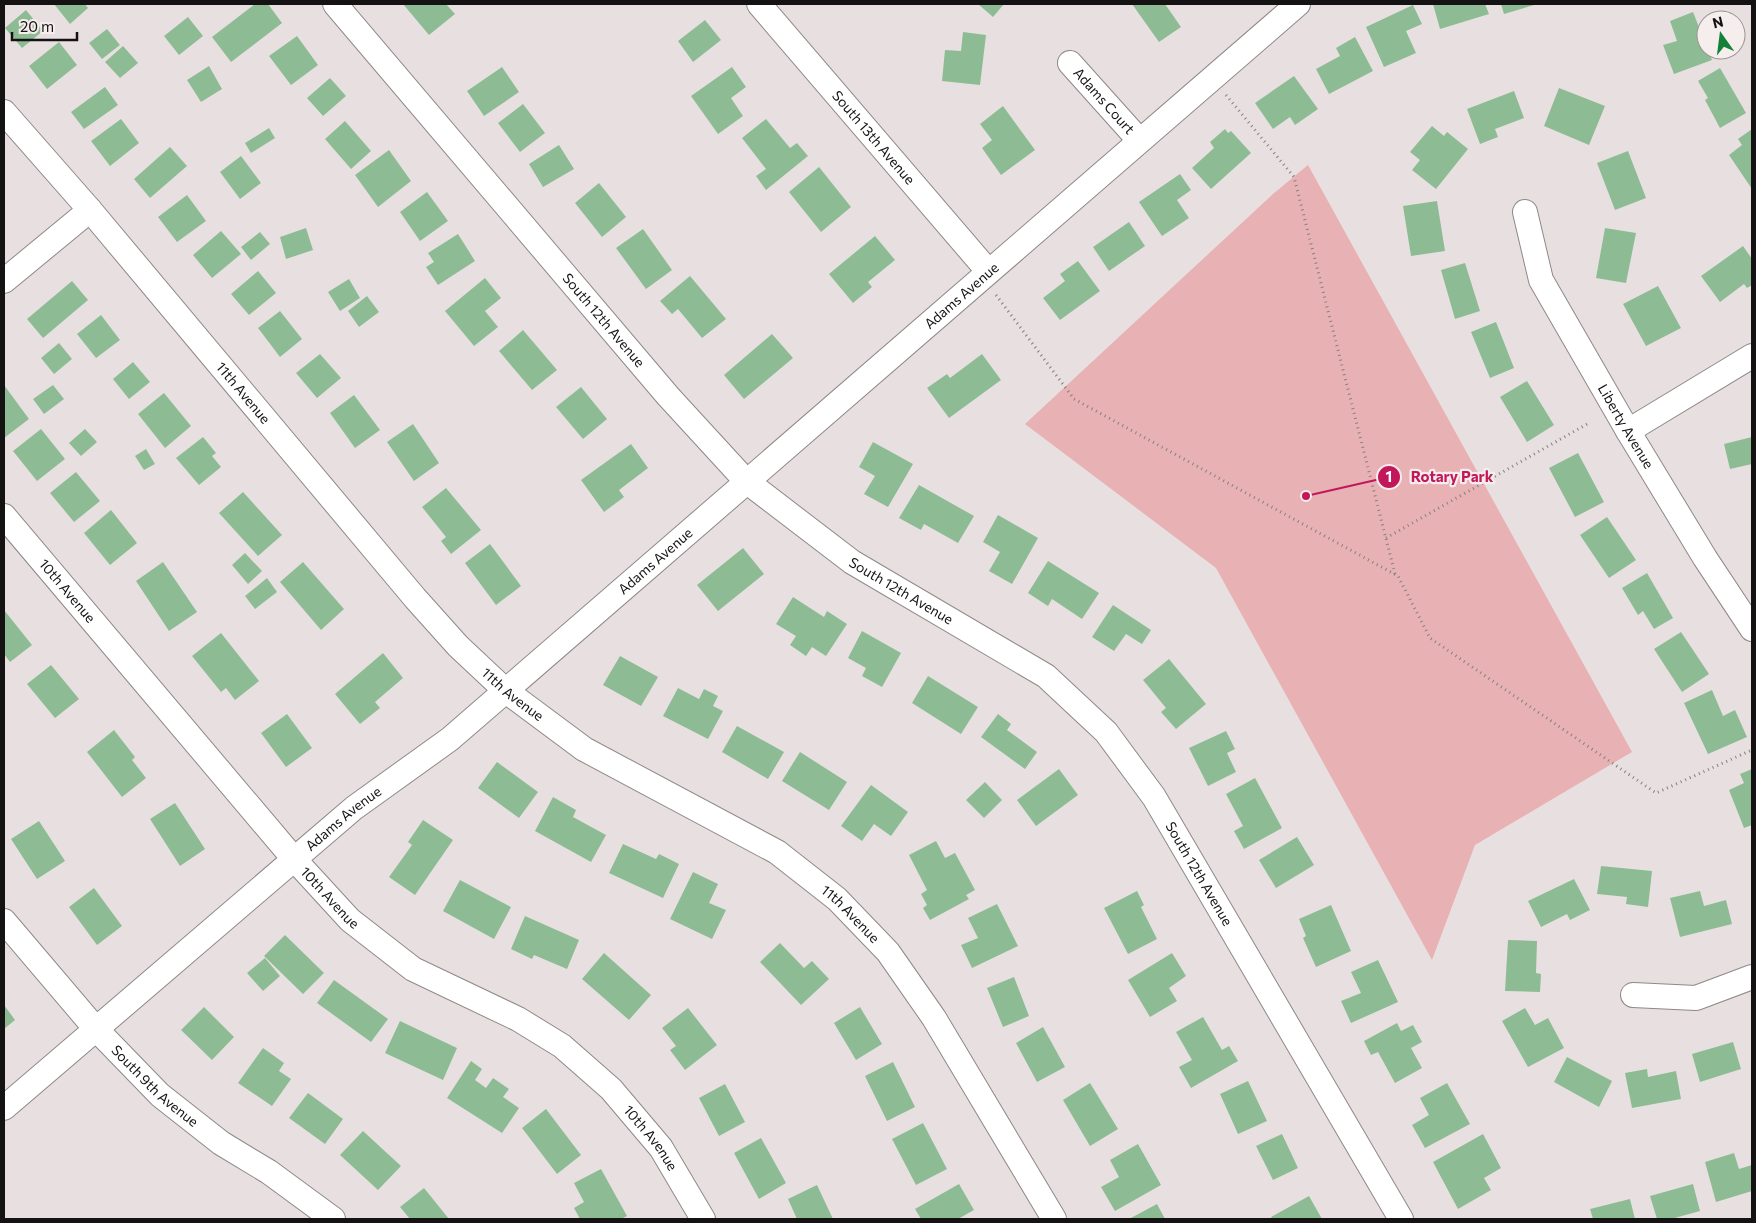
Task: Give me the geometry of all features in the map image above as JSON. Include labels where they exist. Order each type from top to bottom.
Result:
[{"type":"street","name":"South 12th Avenue","points":[[335,4],[662,389],[746,481],[852,562],[1046,676],[1106,732],[1154,797],[1401,1219]]},
{"type":"street","name":"South 13th Avenue","points":[[759,4],[985,273]]},
{"type":"street","name":"Adams Avenue","points":[[4,1108],[95,1028],[354,808],[450,739],[985,273],[1298,4]]},
{"type":"street","name":"Adams Court","points":[[1070,63],[1139,140]]},
{"type":"street","name":"11th Avenue","points":[[4,112],[90,210],[415,598],[458,646],[506,691],[584,749],[777,852],[837,899],[888,952],[934,1018],[1054,1219]]},
{"type":"street","points":[[4,281],[90,210]]},
{"type":"street","name":"Liberty Avenue","points":[[1525,212],[1541,280],[1628,431],[1705,558],[1752,629]]},
{"type":"street","points":[[1628,431],[1752,356]]},
{"type":"street","name":"10th Avenue","points":[[4,516],[294,859],[350,920],[413,969],[532,1028],[562,1046],[604,1083],[661,1148],[703,1219]]},
{"type":"street","name":"South 9th Avenue","points":[[4,921],[95,1028],[160,1095],[221,1143],[270,1172],[333,1219]]},
{"type":"street","points":[[1633,995],[1696,998],[1752,977]]},
{"type":"path","points":[[1213,79],[1294,177],[1395,574]]},
{"type":"path","points":[[985,273],[1074,399],[1398,576],[1430,638],[1656,793],[1752,750]]},
{"type":"path","points":[[1386,538],[1589,423]]},
{"type":"shaded area","points":[[1308,165],[1632,752],[1475,845],[1432,960],[1216,568],[1025,424],[1273,194]]},
{"type":"building","points":[[54,4],[85,4],[88,8],[70,24]]},
{"type":"building","points":[[255,4],[268,4],[282,23],[231,62],[212,37]]},
{"type":"building","points":[[403,4],[446,4],[455,14],[429,35]]},
{"type":"building","points":[[978,4],[1004,4],[993,17]]},
{"type":"building","points":[[1132,4],[1165,4],[1181,27],[1159,42]]},
{"type":"building","points":[[1433,4],[1485,4],[1489,14],[1440,29]]},
{"type":"building","points":[[1501,4],[1534,4],[1534,5],[1504,14]]},
{"type":"building","points":[[1413,5],[1422,24],[1406,31],[1416,53],[1384,67],[1366,27]]},
{"type":"building","points":[[26,10],[43,31],[22,48],[5,28]]},
{"type":"building","points":[[1693,12],[1696,20],[1696,60],[1712,60],[1674,74],[1663,45],[1677,41],[1670,21]]},
{"type":"building","points":[[188,17],[203,36],[179,55],[164,36]]},
{"type":"building","points":[[705,20],[721,40],[693,62],[678,41]]},
{"type":"building","points":[[107,29],[120,45],[102,59],[89,43]]},
{"type":"building","points":[[963,32],[986,35],[980,85],[942,81],[945,50],[961,51]]},
{"type":"building","points":[[297,36],[318,65],[291,85],[269,56]]},
{"type":"building","points":[[1355,37],[1373,71],[1329,94],[1316,69],[1340,56],[1336,48]]},
{"type":"building","points":[[59,42],[77,65],[47,89],[29,66]]},
{"type":"building","points":[[123,46],[138,63],[120,78],[105,62]]},
{"type":"building","points":[[209,66],[222,89],[201,102],[187,80]]},
{"type":"building","points":[[502,67],[519,92],[484,116],[467,91]]},
{"type":"building","points":[[732,67],[746,87],[731,98],[743,116],[718,134],[691,96]]},
{"type":"building","points":[[1720,68],[1746,113],[1720,128],[1705,100],[1708,98],[1698,81]]},
{"type":"building","points":[[1294,76],[1318,109],[1295,125],[1290,117],[1273,129],[1255,103]]},
{"type":"building","points":[[330,78],[346,96],[323,116],[307,98]]},
{"type":"building","points":[[105,87],[118,105],[84,129],[71,112]]},
{"type":"building","points":[[1559,88],[1605,106],[1589,145],[1544,126]]},
{"type":"building","points":[[1514,91],[1524,118],[1495,129],[1498,137],[1480,144],[1467,109]]},
{"type":"building","points":[[523,104],[545,133],[520,152],[498,123]]},
{"type":"building","points":[[1003,106],[1035,150],[1001,175],[982,148],[992,140],[980,124]]},
{"type":"building","points":[[121,119],[139,143],[110,166],[91,141]]},
{"type":"building","points":[[766,119],[790,148],[797,143],[808,156],[766,190],[756,176],[766,169],[742,138]]},
{"type":"building","points":[[345,121],[371,151],[351,169],[325,139]]},
{"type":"building","points":[[1432,126],[1444,136],[1447,132],[1468,149],[1436,189],[1412,170],[1420,160],[1410,152]]},
{"type":"building","points":[[269,128],[275,138],[251,153],[245,143]]},
{"type":"building","points":[[1225,129],[1228,133],[1231,131],[1251,153],[1211,189],[1192,168],[1214,148],[1210,142]]},
{"type":"building","points":[[1752,129],[1752,189],[1729,155],[1742,145],[1738,139]]},
{"type":"building","points":[[559,145],[574,169],[543,187],[529,164]]},
{"type":"building","points":[[170,147],[187,166],[150,198],[134,179]]},
{"type":"building","points":[[389,150],[411,181],[378,207],[355,175]]},
{"type":"building","points":[[1628,151],[1646,198],[1615,210],[1597,163]]},
{"type":"building","points":[[241,156],[261,183],[240,199],[220,172]]},
{"type":"building","points":[[819,167],[851,207],[821,232],[789,192]]},
{"type":"building","points":[[1180,174],[1191,190],[1177,200],[1189,218],[1162,236],[1139,202]]},
{"type":"building","points":[[599,183],[626,217],[602,237],[575,203]]},
{"type":"building","points":[[427,192],[448,221],[420,241],[400,212]]},
{"type":"building","points":[[187,195],[206,221],[177,242],[158,217]]},
{"type":"building","points":[[1437,201],[1445,251],[1411,256],[1403,206]]},
{"type":"building","points":[[1129,222],[1145,246],[1109,271],[1093,247]]},
{"type":"building","points":[[306,228],[313,250],[286,259],[280,237]]},
{"type":"building","points":[[1605,228],[1636,233],[1626,283],[1596,278]]},
{"type":"building","points":[[643,229],[672,270],[646,289],[616,248]]},
{"type":"building","points":[[221,231],[241,254],[212,278],[193,255]]},
{"type":"building","points":[[260,232],[270,244],[251,260],[241,247]]},
{"type":"building","points":[[458,234],[475,261],[438,285],[426,267],[434,262],[428,253]]},
{"type":"building","points":[[875,236],[895,260],[868,282],[872,287],[853,303],[829,274]]},
{"type":"building","points":[[1743,246],[1752,259],[1752,285],[1747,288],[1744,284],[1720,302],[1701,276]]},
{"type":"building","points":[[1078,261],[1100,291],[1060,320],[1043,298],[1065,281],[1060,274]]},
{"type":"building","points":[[1465,263],[1480,311],[1455,319],[1441,270]]},
{"type":"building","points":[[258,271],[276,293],[249,315],[231,294]]},
{"type":"building","points":[[690,276],[726,319],[702,338],[678,309],[672,314],[660,301]]},
{"type":"building","points":[[485,278],[501,298],[485,311],[498,327],[474,346],[445,311]]},
{"type":"building","points":[[349,279],[360,298],[340,311],[328,292]]},
{"type":"building","points":[[72,281],[88,300],[43,338],[27,319]]},
{"type":"building","points":[[1658,286],[1681,328],[1646,346],[1623,304]]},
{"type":"building","points":[[367,296],[379,312],[359,327],[348,311]]},
{"type":"building","points":[[280,311],[302,339],[280,357],[258,328]]},
{"type":"building","points":[[101,315],[120,340],[96,358],[77,334]]},
{"type":"building","points":[[1496,322],[1514,368],[1490,378],[1471,332]]},
{"type":"building","points":[[523,330],[557,370],[532,390],[499,351]]},
{"type":"building","points":[[772,334],[793,358],[744,399],[724,375]]},
{"type":"building","points":[[59,343],[72,359],[54,374],[41,358]]},
{"type":"building","points":[[320,354],[341,378],[317,398],[296,373]]},
{"type":"building","points":[[982,354],[1001,380],[949,418],[927,388],[947,374],[950,378]]},
{"type":"building","points":[[133,362],[150,382],[129,399],[113,379]]},
{"type":"building","points":[[1527,381],[1554,425],[1527,442],[1500,397]]},
{"type":"building","points":[[4,385],[29,419],[4,438]]},
{"type":"building","points":[[53,385],[64,399],[44,414],[33,399]]},
{"type":"building","points":[[581,387],[607,419],[583,439],[556,407]]},
{"type":"building","points":[[164,393],[191,426],[165,448],[138,414]]},
{"type":"building","points":[[354,395],[380,430],[355,448],[330,413]]},
{"type":"building","points":[[413,424],[439,463],[414,481],[387,442]]},
{"type":"building","points":[[41,429],[65,459],[37,481],[13,451]]},
{"type":"building","points":[[85,429],[97,442],[81,456],[69,443]]},
{"type":"building","points":[[203,437],[216,453],[212,456],[221,467],[199,485],[176,458]]},
{"type":"building","points":[[1752,437],[1752,464],[1730,469],[1724,444]]},
{"type":"building","points":[[873,442],[913,464],[888,507],[864,494],[875,476],[859,467]]},
{"type":"building","points":[[631,444],[648,468],[619,490],[624,497],[604,512],[581,480]]},
{"type":"building","points":[[146,449],[155,464],[144,470],[135,456]]},
{"type":"building","points":[[1578,453],[1604,502],[1575,517],[1549,468]]},
{"type":"building","points":[[76,472],[100,501],[74,522],[50,493]]},
{"type":"building","points":[[919,485],[974,516],[958,543],[924,524],[921,530],[899,518]]},
{"type":"building","points":[[446,488],[481,530],[451,554],[441,541],[446,537],[422,507]]},
{"type":"building","points":[[243,492],[282,535],[258,556],[219,513]]},
{"type":"building","points":[[111,510],[137,543],[110,565],[84,533]]},
{"type":"building","points":[[998,515],[1038,538],[1012,584],[989,571],[1000,552],[983,542]]},
{"type":"building","points":[[1607,517],[1636,560],[1609,578],[1580,535]]},
{"type":"building","points":[[490,544],[521,586],[496,605],[465,563]]},
{"type":"building","points":[[743,548],[764,574],[718,611],[697,585]]},
{"type":"building","points":[[245,553],[262,571],[248,584],[232,565]]},
{"type":"building","points":[[1048,561],[1099,593],[1082,619],[1052,599],[1048,606],[1028,593]]},
{"type":"building","points":[[163,562],[197,612],[169,631],[136,581]]},
{"type":"building","points":[[303,562],[344,609],[321,630],[280,582]]},
{"type":"building","points":[[1647,573],[1673,618],[1654,629],[1643,611],[1638,615],[1622,588]]},
{"type":"building","points":[[267,578],[277,592],[255,609],[245,596]]},
{"type":"building","points":[[793,597],[824,617],[827,611],[847,624],[826,656],[812,647],[806,656],[790,645],[796,636],[776,624]]},
{"type":"building","points":[[1113,605],[1151,630],[1142,644],[1126,634],[1114,651],[1092,637]]},
{"type":"building","points":[[4,610],[32,645],[10,662],[4,654]]},
{"type":"building","points":[[862,631],[901,653],[882,687],[862,676],[866,668],[848,658]]},
{"type":"building","points":[[1681,632],[1709,674],[1682,692],[1654,649]]},
{"type":"building","points":[[221,633],[259,681],[235,700],[226,688],[221,692],[192,656]]},
{"type":"building","points":[[383,653],[403,678],[375,702],[380,708],[360,724],[335,694]]},
{"type":"building","points":[[620,656],[658,677],[641,706],[603,685]]},
{"type":"building","points":[[1169,659],[1206,704],[1176,729],[1161,712],[1166,708],[1143,680]]},
{"type":"building","points":[[51,665],[79,699],[55,718],[27,684]]},
{"type":"building","points":[[928,676],[978,707],[961,734],[912,703]]},
{"type":"building","points":[[678,688],[699,699],[704,689],[718,696],[713,706],[723,711],[708,739],[663,716]]},
{"type":"building","points":[[1712,690],[1723,716],[1735,710],[1747,737],[1708,754],[1684,703]]},
{"type":"building","points":[[287,714],[312,748],[286,767],[261,733]]},
{"type":"building","points":[[998,714],[1011,724],[1007,730],[1037,752],[1025,769],[981,737]]},
{"type":"building","points":[[737,726],[784,752],[768,779],[722,752]]},
{"type":"building","points":[[114,730],[135,757],[132,760],[146,778],[122,797],[87,752]]},
{"type":"building","points":[[1226,731],[1235,749],[1227,753],[1236,772],[1208,786],[1189,748]]},
{"type":"building","points":[[800,752],[847,782],[829,810],[782,781]]},
{"type":"building","points":[[497,762],[538,792],[519,818],[478,788]]},
{"type":"building","points":[[1059,769],[1078,795],[1036,826],[1017,800]]},
{"type":"building","points":[[1752,769],[1752,825],[1744,828],[1729,790],[1744,783],[1740,774]]},
{"type":"building","points":[[1255,778],[1282,828],[1244,849],[1234,831],[1243,826],[1226,794]]},
{"type":"building","points":[[985,782],[1002,800],[984,818],[966,800]]},
{"type":"building","points":[[871,785],[908,812],[891,836],[874,824],[862,841],[841,826]]},
{"type":"building","points":[[553,797],[576,810],[573,817],[606,835],[591,862],[535,831]]},
{"type":"building","points":[[175,803],[205,849],[180,866],[150,819]]},
{"type":"building","points":[[423,820],[453,840],[415,895],[389,877],[412,845],[408,842]]},
{"type":"building","points":[[39,821],[65,861],[37,879],[11,839]]},
{"type":"building","points":[[1297,837],[1314,865],[1276,888],[1259,860]]},
{"type":"building","points":[[936,841],[945,858],[955,853],[975,890],[966,895],[969,899],[930,920],[923,908],[927,905],[921,894],[927,890],[909,855]]},
{"type":"building","points":[[623,844],[656,859],[659,854],[679,864],[663,898],[609,873]]},
{"type":"building","points":[[1601,866],[1652,871],[1648,907],[1626,904],[1627,897],[1597,894]]},
{"type":"building","points":[[693,872],[718,884],[709,903],[726,910],[712,939],[670,919]]},
{"type":"building","points":[[1574,879],[1590,910],[1570,920],[1567,914],[1541,927],[1528,901]]},
{"type":"building","points":[[460,880],[511,907],[494,939],[443,911]]},
{"type":"building","points":[[94,888],[122,926],[97,945],[69,907]]},
{"type":"building","points":[[1137,891],[1144,905],[1141,907],[1157,939],[1128,954],[1104,908]]},
{"type":"building","points":[[1700,891],[1704,906],[1726,900],[1732,924],[1680,937],[1670,898]]},
{"type":"building","points":[[997,904],[1018,946],[972,968],[961,945],[978,938],[968,918]]},
{"type":"building","points":[[1331,905],[1351,951],[1316,967],[1303,938],[1306,936],[1299,919]]},
{"type":"building","points":[[525,916],[579,940],[567,969],[534,955],[532,959],[511,949]]},
{"type":"building","points":[[285,935],[324,973],[303,994],[264,956]]},
{"type":"building","points":[[1508,940],[1537,941],[1536,973],[1541,974],[1540,992],[1505,991]]},
{"type":"building","points":[[780,943],[804,968],[812,961],[829,979],[801,1005],[760,962]]},
{"type":"building","points":[[604,953],[651,995],[629,1020],[582,979]]},
{"type":"building","points":[[1172,953],[1186,976],[1169,988],[1177,1001],[1150,1017],[1128,980]]},
{"type":"building","points":[[265,958],[280,976],[263,991],[247,973]]},
{"type":"building","points":[[1378,960],[1398,1002],[1351,1023],[1341,1001],[1361,993],[1351,972]]},
{"type":"building","points":[[1014,977],[1029,1016],[1003,1027],[987,988]]},
{"type":"building","points":[[334,980],[388,1019],[371,1042],[317,1003]]},
{"type":"building","points":[[4,1005],[15,1020],[4,1029]]},
{"type":"building","points":[[204,1007],[234,1037],[212,1060],[181,1030]]},
{"type":"building","points":[[860,1007],[882,1044],[856,1060],[834,1023]]},
{"type":"building","points":[[688,1008],[717,1045],[685,1070],[670,1050],[676,1046],[662,1028]]},
{"type":"building","points":[[1525,1008],[1535,1025],[1548,1018],[1564,1048],[1528,1067],[1502,1021]]},
{"type":"building","points":[[1203,1017],[1222,1050],[1229,1046],[1238,1061],[1191,1088],[1179,1067],[1192,1060],[1176,1032]]},
{"type":"building","points":[[400,1021],[457,1048],[443,1080],[385,1053]]},
{"type":"building","points":[[1397,1023],[1401,1031],[1413,1025],[1422,1042],[1411,1048],[1422,1068],[1395,1083],[1378,1052],[1371,1055],[1364,1041]]},
{"type":"building","points":[[1043,1027],[1065,1067],[1037,1082],[1016,1043]]},
{"type":"building","points":[[1733,1042],[1741,1069],[1700,1082],[1692,1054]]},
{"type":"building","points":[[263,1048],[284,1063],[279,1071],[291,1079],[272,1106],[238,1083]]},
{"type":"building","points":[[1567,1057],[1612,1081],[1599,1107],[1554,1082]]},
{"type":"building","points":[[471,1061],[482,1069],[475,1080],[486,1088],[493,1078],[509,1089],[503,1097],[519,1108],[502,1133],[447,1098]]},
{"type":"building","points":[[893,1062],[915,1107],[887,1121],[865,1076]]},
{"type":"building","points":[[1647,1069],[1648,1077],[1676,1071],[1681,1099],[1632,1108],[1625,1073]]},
{"type":"building","points":[[1248,1081],[1267,1121],[1238,1134],[1220,1094]]},
{"type":"building","points":[[1090,1083],[1118,1129],[1090,1146],[1063,1100]]},
{"type":"building","points":[[1447,1083],[1470,1124],[1425,1148],[1412,1125],[1429,1115],[1420,1098]]},
{"type":"building","points":[[725,1084],[745,1122],[719,1136],[699,1098]]},
{"type":"building","points":[[308,1093],[343,1119],[325,1144],[289,1118]]},
{"type":"building","points":[[546,1109],[581,1155],[557,1174],[522,1128]]},
{"type":"building","points":[[923,1123],[947,1169],[916,1185],[892,1139]]},
{"type":"building","points":[[363,1131],[401,1166],[378,1190],[340,1155]]},
{"type":"building","points":[[1282,1134],[1298,1168],[1273,1180],[1256,1146]]},
{"type":"building","points":[[1483,1134],[1501,1168],[1484,1178],[1491,1190],[1458,1209],[1433,1162]]},
{"type":"building","points":[[761,1138],[786,1183],[759,1199],[734,1153]]},
{"type":"building","points":[[1138,1144],[1161,1185],[1115,1211],[1101,1187],[1119,1177],[1110,1160]]},
{"type":"building","points":[[1734,1153],[1739,1169],[1752,1165],[1752,1191],[1716,1202],[1705,1162]]},
{"type":"building","points":[[601,1169],[627,1216],[621,1219],[580,1219],[574,1208],[584,1202],[574,1183]]},
{"type":"building","points":[[959,1184],[974,1210],[958,1219],[921,1219],[915,1209]]},
{"type":"building","points":[[1693,1184],[1700,1211],[1671,1219],[1657,1219],[1650,1196]]},
{"type":"building","points":[[817,1185],[833,1219],[797,1219],[788,1199]]},
{"type":"building","points":[[424,1188],[449,1219],[410,1219],[400,1207]]},
{"type":"building","points":[[1309,1196],[1322,1219],[1272,1219],[1271,1217]]},
{"type":"building","points":[[1630,1199],[1635,1219],[1593,1219],[1590,1209]]},
{"type":"building","points":[[1157,1204],[1165,1219],[1129,1219]]},
{"type":"place","name":"Rotary Park","points":[[1306,496]]}]
